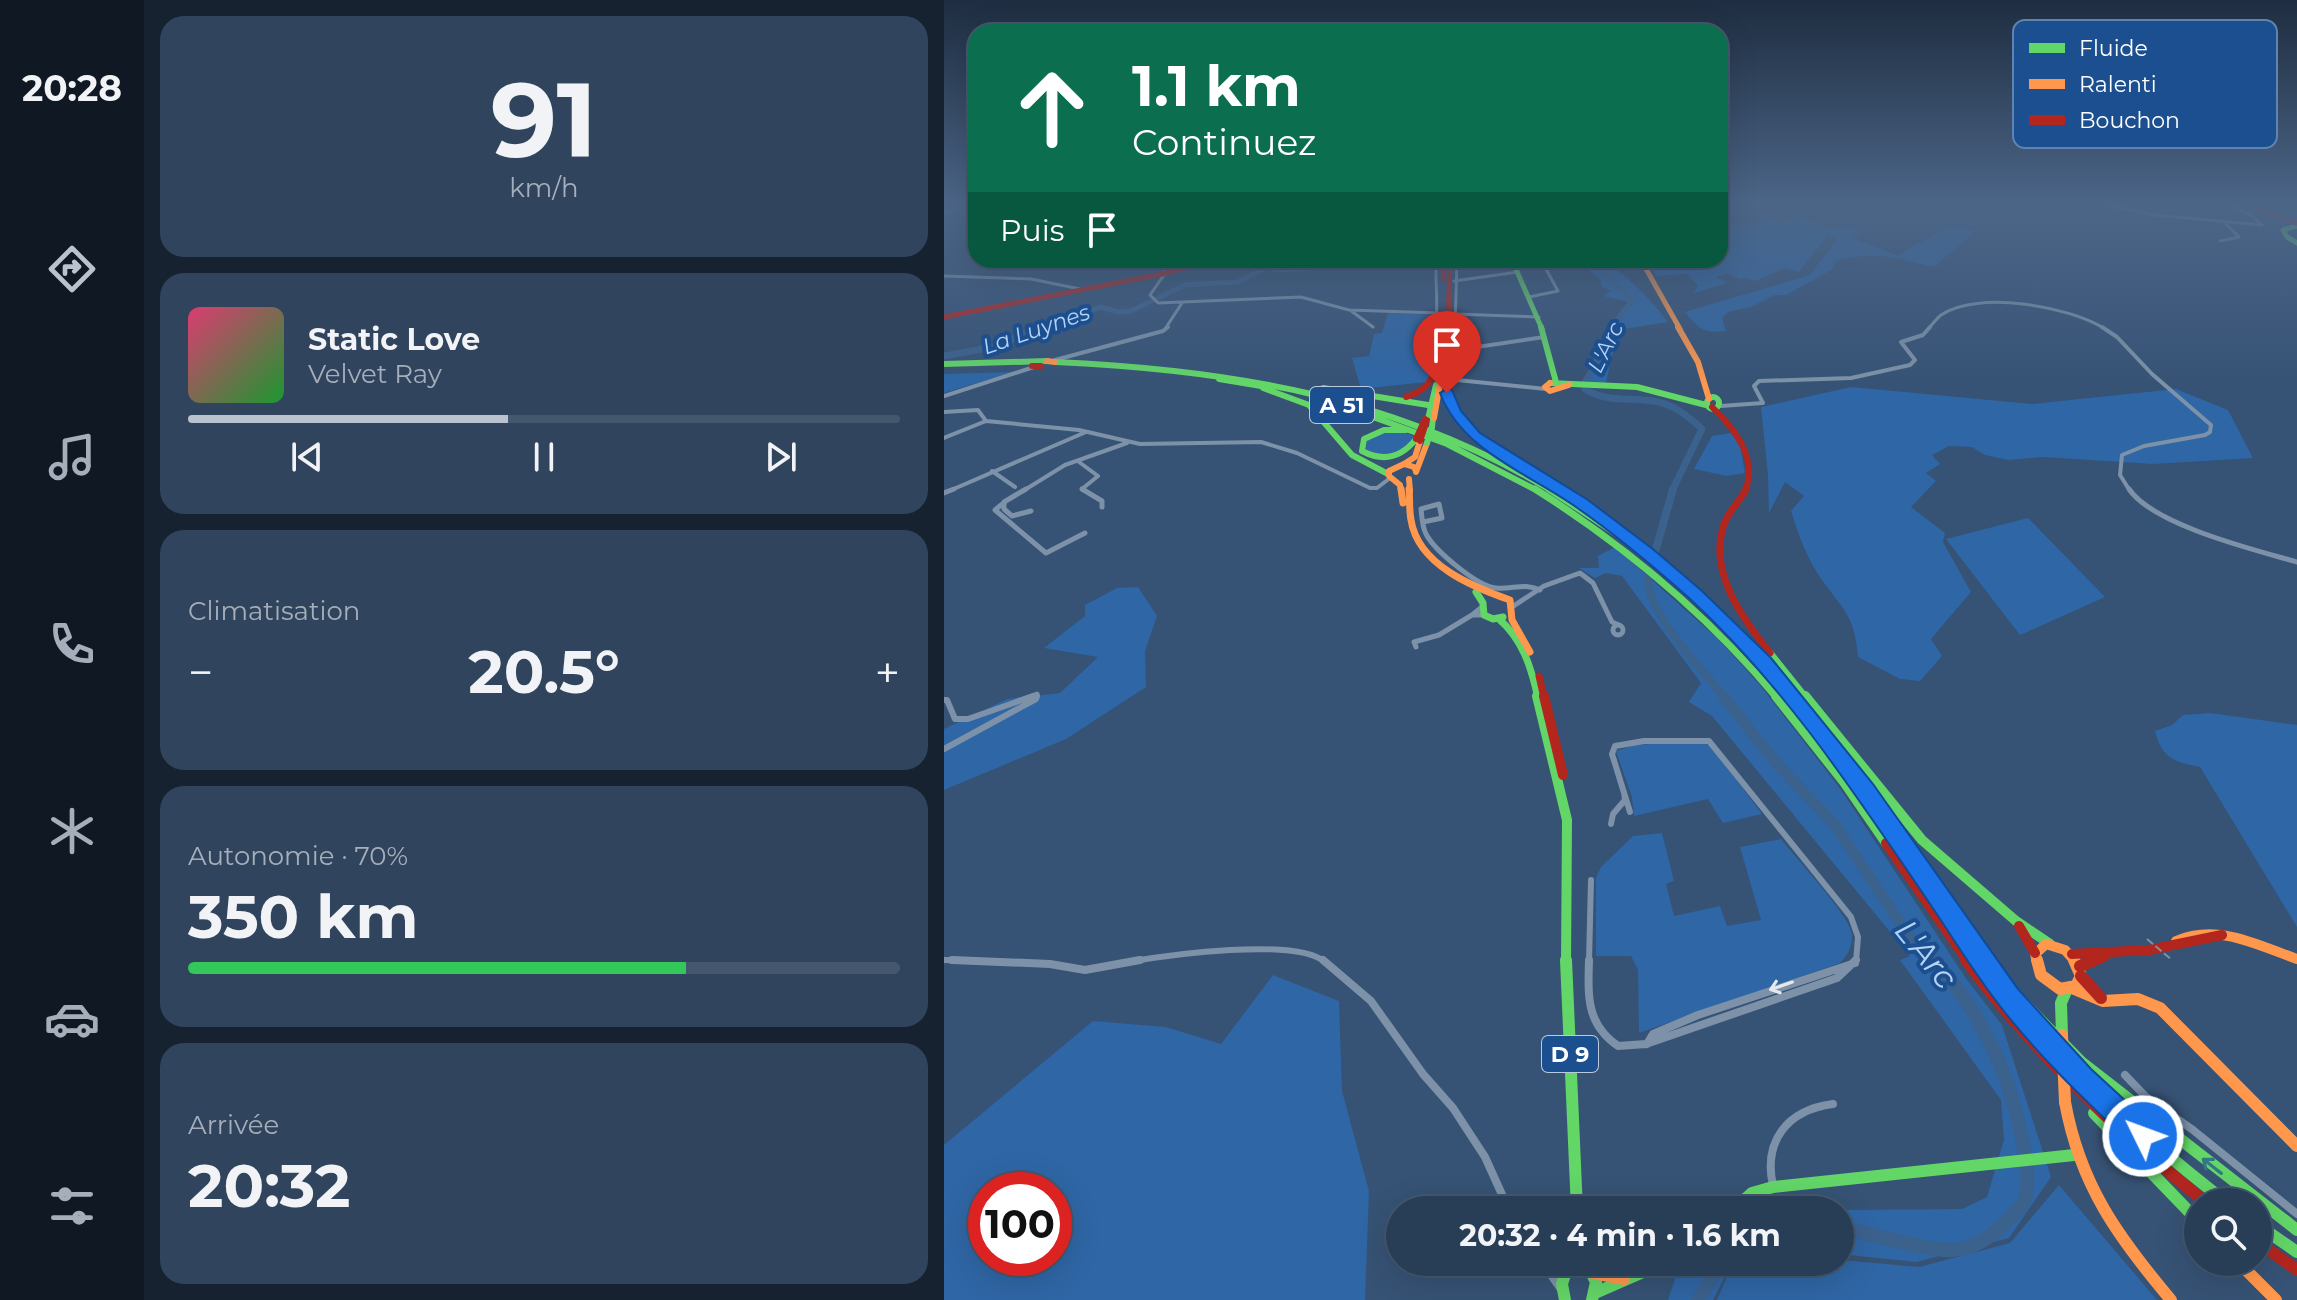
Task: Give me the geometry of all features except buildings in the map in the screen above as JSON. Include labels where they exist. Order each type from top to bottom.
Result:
[{"type":"main road","points":[[944,317],[1184,268]]},
{"type":"main road","points":[[1430,421],[1445,352],[1450,268]]},
{"type":"main road","points":[[1391,477],[1401,464],[1415,457],[1439,398],[1451,268]]},
{"type":"main road","points":[[1516,268],[1539,317],[1555,384],[1637,387],[1714,404]]},
{"type":"main road","points":[[1644,268],[1651,287],[1693,353],[1714,404],[1742,444],[1748,474],[1747,486],[1725,522],[1721,539],[1730,597],[1736,611],[1922,840],[2016,921],[2050,944],[2072,954],[2107,955],[2222,935],[2297,959]]},
{"type":"main road","points":[[1447,328],[1446,385],[1449,400],[1460,420],[1479,439],[1582,504]]},
{"type":"main road","points":[[1372,394],[1409,397],[1427,391],[1445,352]]},
{"type":"main road","name":"A 51","points":[[944,367],[1044,364],[1132,369],[1232,381],[1328,401],[1396,422],[1481,457],[1558,500],[1647,558]]},
{"type":"main road","name":"A 51","points":[[944,367],[1044,364],[1153,366],[1252,378],[1355,402],[1436,429],[1501,459],[1582,504],[1731,629],[1798,702],[1866,791],[2009,998],[2082,1079],[2164,1154],[2208,1188]]},
{"type":"main road","points":[[1252,378],[1432,404]]},
{"type":"main road","points":[[1232,381],[1303,402],[1318,413],[1352,455],[1400,485],[1408,527],[1423,554],[1441,572],[1477,593],[1483,607],[1499,619],[1512,604],[1436,563],[1424,552],[1410,524],[1407,497],[1414,467],[1391,464],[1365,454],[1361,447],[1364,439],[1380,430],[1406,430],[1487,464],[1558,500]]},
{"type":"main road","points":[[1384,459],[1405,453],[1421,441]]},
{"type":"main road","points":[[1412,475],[1421,441]]},
{"type":"main road","points":[[1391,477],[1412,475]]},
{"type":"main road","name":"A 51","points":[[1661,570],[1789,707],[1832,762],[1990,993],[2094,1106],[2189,1188]]},
{"type":"main road","points":[[1483,607],[1494,596]]},
{"type":"main road","name":"D 9","points":[[1512,604],[1535,662],[1568,795],[1572,851],[1568,899]]},
{"type":"main road","name":"D 9","points":[[1499,619],[1509,626],[1522,646],[1537,690],[1567,820],[1566,992],[1576,1196]]},
{"type":"main road","points":[[1947,911],[2015,995],[2056,1039],[2154,1122],[2297,1230]]},
{"type":"main road","points":[[2016,921],[2035,954],[2035,965],[2061,1003],[2069,1156],[2107,1220],[2171,1300]]},
{"type":"main road","points":[[2035,954],[2039,948],[2050,944]]},
{"type":"main road","points":[[2072,954],[2093,992],[2107,1001]]},
{"type":"main road","points":[[2061,1003],[2080,971],[2107,955]]},
{"type":"main road","points":[[2046,981],[2107,1001],[2136,997],[2148,1000],[2164,1011],[2297,1146]]},
{"type":"main road","points":[[1990,993],[2075,1094],[2184,1207]]},
{"type":"main road","points":[[1747,1196],[1773,1187],[1806,1182],[2069,1156]]},
{"type":"main road","points":[[2272,1235],[2297,1252]]},
{"type":"main road","points":[[2272,1252],[2297,1270]]},
{"type":"main road","points":[[1590,1276],[1593,1296],[1636,1276]]},
{"type":"main road","points":[[1620,1276],[1630,1279]]},
{"type":"main road","points":[[2252,1276],[2276,1300]]},
{"type":"street","points":[[1161,268],[1150,295],[1156,302],[1301,297],[1349,310],[1438,313]]},
{"type":"street","points":[[1436,268],[1435,302],[1438,313],[1431,349],[1445,352],[1544,337]]},
{"type":"street","points":[[1529,297],[1558,291],[1545,268]]},
{"type":"street","points":[[1518,272],[1451,281],[1454,314],[1445,352],[1459,383],[1555,384]]},
{"type":"street","points":[[944,276],[1031,279],[1085,289]]},
{"type":"street","points":[[944,396],[1065,357],[1163,331],[1183,302]]},
{"type":"street","points":[[1714,404],[1763,403],[1754,386],[1759,381],[1851,378],[1910,365],[1915,360],[1901,342],[1923,335],[1941,315],[1961,307],[2026,302],[2073,313],[2117,337],[2152,374],[2211,425],[2212,429],[2205,435],[2144,446],[2122,455],[2119,472],[2122,483],[2136,497],[2177,523],[2297,562]]},
{"type":"street","points":[[1349,310],[1373,327]]},
{"type":"street","points":[[1454,314],[1539,317]]},
{"type":"street","points":[[944,412],[978,410],[986,421]]},
{"type":"street","points":[[944,438],[986,421],[1087,432],[1126,442],[1261,442],[1297,453],[1370,488],[1377,488],[1391,477]]},
{"type":"street","points":[[944,493],[1087,432]]},
{"type":"street","points":[[1085,533],[1046,553],[995,510],[1006,500],[1065,465],[1123,447],[1126,442]]},
{"type":"street","points":[[1079,461],[1098,476],[1081,487],[1102,501],[1102,507]]},
{"type":"street","points":[[992,471],[1015,487]]},
{"type":"street","points":[[1006,500],[1004,509],[1012,516],[1031,511]]},
{"type":"street","points":[[1423,522],[1442,518],[1439,504],[1421,509],[1423,522],[1426,535],[1437,551],[1491,587],[1528,584],[1540,590]]},
{"type":"street","points":[[1512,604],[1569,574],[1586,576],[1616,624],[1612,630]]},
{"type":"street","points":[[1416,647],[1414,642],[1439,635],[1483,607]]},
{"type":"street","points":[[944,700],[947,700],[955,719],[968,719],[1037,694],[1036,699],[944,749]]},
{"type":"street","points":[[1591,880],[1590,1016],[1608,1039],[1618,1046],[1646,1044],[1837,978],[1856,963],[1859,945],[1857,926],[1714,744],[1700,738],[1618,744],[1612,754],[1630,812]]},
{"type":"street","points":[[1611,824],[1613,814],[1625,800],[1624,787]]},
{"type":"street","points":[[944,960],[1050,964],[1085,970],[1175,954],[1242,950],[1301,952],[1319,957],[1371,1001],[1423,1074],[1453,1108],[1485,1157],[1503,1196]]},
{"type":"street","points":[[2125,1075],[2146,1097],[2193,1130],[2297,1214]]},
{"type":"street","points":[[1773,1187],[1769,1160],[1779,1136],[1791,1121],[1805,1111],[1818,1105],[1833,1104]]},
{"type":"street","points":[[1551,1276],[1563,1295]]},
{"type":"shaded area","points":[[1728,263],[1806,263],[1799,272],[1784,268],[1755,281],[1739,279],[1727,273],[1716,277],[1728,283],[1694,293],[1698,285],[1686,274],[1656,276],[1654,268],[1728,268]]},
{"type":"shaded area","points":[[1819,263],[1835,263],[1833,269],[1786,295],[1775,295],[1751,307],[1728,312],[1722,318],[1726,331],[1702,329],[1685,312],[1810,275]]},
{"type":"shaded area","points":[[1916,263],[1939,263],[1934,267]]},
{"type":"shaded area","points":[[1586,268],[1615,269],[1645,295],[1668,322],[1624,329],[1612,354],[1606,383],[1584,383],[1603,337],[1629,302],[1603,296],[1611,291],[1601,286],[1601,280]]},
{"type":"shaded area","points":[[1388,313],[1437,315],[1429,351],[1436,354],[1427,382],[1361,389],[1352,358],[1369,356],[1374,334],[1382,333]]},
{"type":"shaded area","points":[[1012,372],[944,393],[944,374]]},
{"type":"shaded area","points":[[1851,387],[2032,404],[2176,389],[2228,410],[2253,458],[2153,464],[2043,457],[2008,460],[1985,455],[1972,447],[1949,446],[1932,455],[1940,464],[1926,473],[1936,481],[1911,507],[1945,533],[1943,542],[1971,592],[1931,639],[1942,656],[1920,681],[1900,679],[1858,657],[1851,623],[1812,564],[1794,520],[1791,511],[1804,496],[1785,482],[1769,513],[1761,407]]},
{"type":"shaded area","points":[[1399,431],[1414,436],[1408,449],[1386,457],[1366,450],[1367,440],[1380,433]]},
{"type":"shaded area","points":[[1731,433],[1740,446],[1745,473],[1727,476],[1694,469],[1712,436]]},
{"type":"shaded area","points":[[2028,518],[2105,597],[2020,635],[1946,539]]},
{"type":"shaded area","points":[[1615,547],[1719,640],[1759,684],[1839,787],[1967,980],[2002,1025],[2051,1177],[2009,1238],[1916,1262],[1854,1255],[1854,1210],[1962,1209],[1987,1197],[2004,1140],[2001,1100],[1900,960],[1910,956],[1712,716],[1689,702],[1701,683],[1622,576],[1606,573],[1595,578],[1579,568],[1599,568],[1598,556]]},
{"type":"shaded area","points":[[1138,587],[1157,616],[1145,651],[1146,687],[1066,739],[944,790],[944,729],[1007,699],[1060,693],[1098,657],[1044,648],[1085,616],[1085,605],[1117,588]]},
{"type":"shaded area","points":[[2210,713],[2297,725],[2297,927],[2200,767],[2171,758],[2161,748],[2155,731],[2172,725],[2183,715]]},
{"type":"shaded area","points":[[1701,741],[1712,747],[1762,814],[1723,823],[1708,799],[1634,816],[1632,797],[1616,751],[1635,745]]},
{"type":"shaded area","points":[[1662,833],[1674,881],[1666,884],[1674,916],[1720,906],[1727,926],[1761,920],[1740,847],[1781,839],[1849,925],[1852,942],[1845,957],[1840,963],[1639,1033],[1638,970],[1631,956],[1596,956],[1596,878],[1601,867],[1633,836]]},
{"type":"shaded area","points":[[1273,975],[1339,1001],[1342,1091],[1369,1191],[1365,1300],[944,1300],[944,1145],[1093,1021],[1166,1027],[1221,1044]]},
{"type":"shaded area","points":[[2059,1185],[2157,1300],[1717,1300],[1727,1276],[1854,1276],[1854,1261],[1919,1267],[2010,1243]]},
{"type":"shaded area","points":[[1676,1276],[1725,1276],[1713,1300],[1668,1300]]},
{"type":"waterway","name":"La Luynes","points":[[1035,329],[1101,307],[1118,312],[1131,311],[1185,285],[1238,282],[1266,268]]},
{"type":"waterway","name":"La Luynes","points":[[1271,268],[1315,268]]},
{"type":"waterway","name":"L'Arc","points":[[1598,268],[1632,300],[1611,328]]},
{"type":"waterway","name":"La Luynes","points":[[944,356],[998,346],[1039,327]]},
{"type":"waterway","name":"L'Arc","points":[[1611,328],[1604,352],[1585,382],[1585,389],[1610,398],[1660,402],[1673,407],[1702,429],[1672,491]]},
{"type":"waterway","name":"L'Arc","points":[[1656,549],[1673,489]]},
{"type":"waterway","name":"L'Arc","points":[[1649,571],[1648,586],[1663,619],[1688,655],[1725,698]]},
{"type":"waterway","name":"L'Arc","points":[[1723,696],[1777,764],[1835,825],[1907,933],[1935,962]]},
{"type":"waterway","name":"L'Arc","points":[[1854,1231],[1931,1248],[1962,1249],[1983,1241],[1995,1232],[2025,1199],[2024,1150],[2003,1073],[1980,1024],[1951,980],[1933,960]]},
{"type":"waterway","name":"L'Arc","points":[[1698,1300],[1713,1276]]},
{"type":"railway","points":[[2147,939],[2172,960]]},
{"type":"traffic: fast","points":[[1516,268],[1538,315],[1556,382]]},
{"type":"traffic: fast","points":[[944,364],[1047,361]]},
{"type":"traffic: fast","points":[[1055,362],[1162,367],[1238,378],[1358,405],[1473,448],[1580,507],[1631,543]]},
{"type":"traffic: fast","points":[[1219,379],[1267,387]]},
{"type":"traffic: fast","points":[[1550,383],[1637,387],[1706,405]]},
{"type":"traffic: fast","points":[[1428,419],[1436,385]]},
{"type":"traffic: fast","points":[[1263,388],[1309,405],[1352,455],[1388,474]]},
{"type":"traffic: fast","points":[[1323,388],[1428,405],[1434,409],[1432,427]]},
{"type":"traffic: fast","points":[[1713,397],[1719,403],[1713,409],[1707,403],[1713,397]]},
{"type":"traffic: fast","points":[[1332,402],[1447,444],[1530,485],[1592,525],[1649,569],[1703,617],[1753,668],[1800,724],[1886,843]]},
{"type":"traffic: fast","points":[[1427,443],[1432,427]]},
{"type":"traffic: fast","points":[[1406,430],[1374,434],[1364,439],[1362,451],[1377,457],[1392,457],[1405,451],[1416,439]]},
{"type":"traffic: fast","points":[[1476,592],[1483,603],[1484,615],[1493,619],[1503,617]]},
{"type":"traffic: fast","points":[[1499,619],[1514,632],[1530,665],[1567,820],[1566,977],[1576,1196]]},
{"type":"traffic: fast","points":[[1770,653],[1922,840],[2016,921],[2050,944]]},
{"type":"traffic: fast","points":[[1807,715],[1854,777],[1963,938],[2039,1034],[2098,1094],[2208,1188]]},
{"type":"traffic: fast","points":[[2009,988],[2081,1062],[2297,1230]]},
{"type":"traffic: fast","points":[[2062,1035],[2061,1003],[2067,989]]},
{"type":"traffic: fast","points":[[2094,1113],[2184,1206]]},
{"type":"traffic: fast","points":[[1749,1196],[1773,1187],[2074,1155]]},
{"type":"traffic: fast","points":[[2272,1235],[2297,1252]]},
{"type":"traffic: fast","points":[[1565,1276],[1562,1284],[1565,1300]]},
{"type":"traffic: fast","points":[[1592,1300],[1596,1282],[1593,1276]]},
{"type":"traffic: fast","points":[[1595,1293],[1634,1276]]},
{"type":"traffic: slow","points":[[1645,268],[1698,362],[1709,399]]},
{"type":"traffic: slow","points":[[1047,361],[1055,362]]},
{"type":"traffic: slow","points":[[1434,418],[1444,361]]},
{"type":"traffic: slow","points":[[1550,383],[1545,387],[1550,391],[1569,385]]},
{"type":"traffic: slow","points":[[1404,464],[1415,457],[1420,441]]},
{"type":"traffic: slow","points":[[1416,472],[1427,443]]},
{"type":"traffic: slow","points":[[1403,503],[1400,485],[1389,476],[1389,471],[1404,464],[1414,467],[1416,471]]},
{"type":"traffic: slow","points":[[1409,479],[1411,523],[1421,545],[1440,565],[1474,587],[1510,600],[1512,620],[1530,652]]},
{"type":"traffic: slow","points":[[2176,941],[2190,935],[2221,934],[2297,959]]},
{"type":"traffic: slow","points":[[2046,944],[2065,950],[2073,958],[2081,976],[2076,986],[2060,989],[2041,975],[2035,954],[2046,944]]},
{"type":"traffic: slow","points":[[2072,988],[2103,1001],[2138,999],[2160,1008],[2297,1146]]},
{"type":"traffic: slow","points":[[2062,1035],[2065,1102]]},
{"type":"traffic: slow","points":[[2065,1102],[2079,1160],[2089,1185],[2117,1232],[2171,1300]]},
{"type":"traffic: slow","points":[[1608,1276],[1624,1279]]},
{"type":"traffic: slow","points":[[2252,1276],[2276,1300]]},
{"type":"traffic: jam","points":[[944,317],[1185,268]]},
{"type":"traffic: jam","points":[[1443,268],[1444,280]]},
{"type":"traffic: jam","points":[[1450,268],[1446,383],[1460,415],[1501,454]]},
{"type":"traffic: jam","points":[[1406,397],[1428,385],[1438,364],[1441,347]]},
{"type":"traffic: jam","points":[[1032,366],[1041,366]]},
{"type":"traffic: jam","points":[[1712,407],[1737,435],[1750,470],[1744,493],[1723,526],[1720,549],[1722,566],[1740,612],[1770,653]]},
{"type":"traffic: jam","points":[[1416,439],[1425,419]]},
{"type":"traffic: jam","points":[[1420,441],[1427,420]]},
{"type":"traffic: jam","points":[[1631,543],[1724,624],[1807,715]]},
{"type":"traffic: jam","points":[[1539,676],[1563,775]]},
{"type":"traffic: jam","points":[[1886,843],[1984,984],[2022,1030],[2097,1108],[2188,1188]]},
{"type":"traffic: jam","points":[[2019,926],[2035,953]]},
{"type":"traffic: jam","points":[[2072,954],[2149,950],[2222,935]]},
{"type":"traffic: jam","points":[[2080,966],[2104,957]]},
{"type":"traffic: jam","points":[[2081,976],[2101,998]]},
{"type":"traffic: jam","points":[[2272,1252],[2297,1270]]},
{"type":"route","points":[[1447,393],[1454,412],[1475,436],[1592,510],[1672,573],[1764,663],[1866,791],[1986,969],[2009,998],[2082,1079],[2143,1136]]}]
